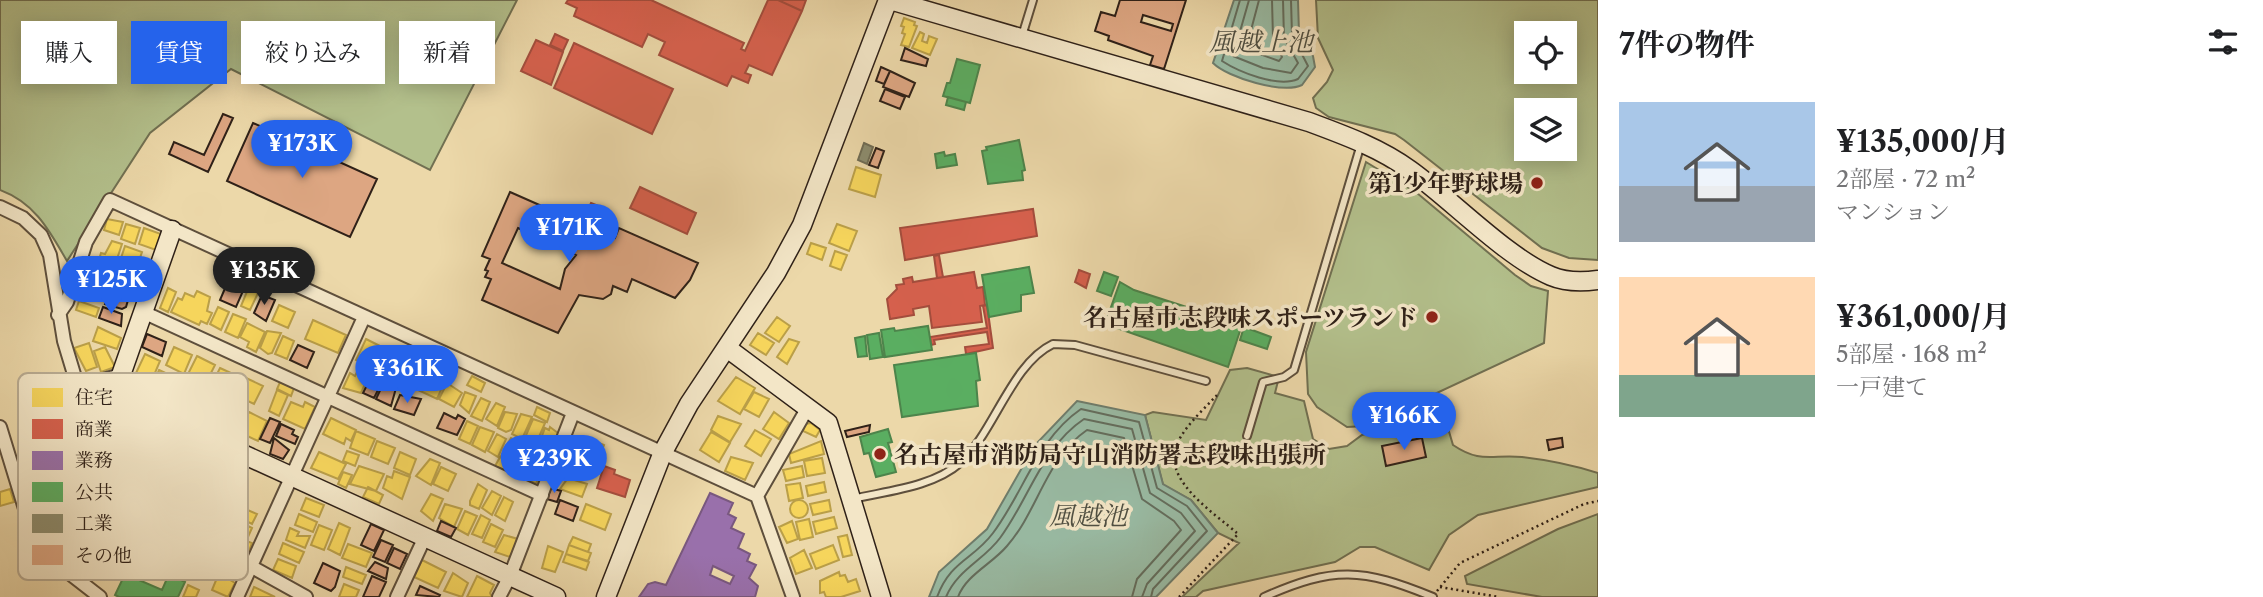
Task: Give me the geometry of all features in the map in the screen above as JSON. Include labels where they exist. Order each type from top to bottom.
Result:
[{"type":"street","points":[[606,597],[663,452],[789,251],[811,205],[889,0],[1022,36],[1309,122],[1362,142],[1409,169],[1527,263],[1552,277],[1583,282],[1598,280]]},
{"type":"street","points":[[58,315],[67,302],[86,242],[110,201],[757,496],[793,597]]},
{"type":"street","points":[[0,208],[23,218],[41,235],[50,255],[58,315],[75,373]]},
{"type":"street","points":[[122,373],[172,230]]},
{"type":"street","points":[[143,312],[542,495]]},
{"type":"street","points":[[306,597],[249,568],[364,317]]},
{"type":"street","points":[[727,348],[828,424],[881,597]]},
{"type":"street","points":[[757,496],[807,409]]},
{"type":"street","points":[[499,597],[510,576],[573,413]]},
{"type":"street","points":[[0,427],[18,483]]},
{"type":"street","points":[[248,457],[556,597]]},
{"type":"street","points":[[397,597],[424,539]]},
{"type":"street","points":[[78,580],[100,597]]},
{"type":"street","points":[[237,597],[244,580]]},
{"type":"lane","points":[[1022,36],[1033,0]]},
{"type":"lane","points":[[1247,436],[1264,382],[1284,377],[1294,370],[1362,142]]},
{"type":"lane","points":[[851,499],[920,483],[960,463],[1032,360],[1043,348],[1053,344],[1075,345],[1206,382]]},
{"type":"lane","points":[[1264,597],[1305,579],[1347,573],[1385,577],[1415,594],[1433,597]]},
{"type":"path","points":[[1179,597],[1238,534],[1186,487],[1177,472],[1174,456],[1178,440],[1217,394]]},
{"type":"path","points":[[1433,597],[1460,563],[1584,504],[1598,501]]},
{"type":"path","points":[[1440,587],[1499,597]]},
{"type":"shaded area","points":[[0,0],[517,0],[495,43],[495,21],[399,21],[399,84],[474,84],[430,170],[261,84],[385,84],[385,21],[241,21],[241,74],[231,69],[227,72],[227,21],[131,21],[131,84],[212,84],[150,133],[67,261],[47,228],[32,210],[0,190]]},
{"type":"shaded area","points":[[1316,0],[1598,0],[1598,260],[1569,258],[1542,248],[1395,134],[1329,117],[1316,108],[1313,98],[1333,70],[1318,38]]},
{"type":"shaded area","name":"名古屋市志段味スポーツランド","points":[[1366,162],[1417,193],[1515,275],[1531,286],[1548,291],[1544,343],[1366,426],[1347,427],[1317,407],[1308,394],[1306,352]]},
{"type":"shaded area","points":[[1247,368],[1279,377],[1275,393],[1304,401],[1313,439],[1329,449],[1347,446],[1362,435],[1437,411],[1445,418],[1453,445],[1463,451],[1487,457],[1512,456],[1551,461],[1598,473],[1598,487],[1478,515],[1449,535],[1429,570],[1375,547],[1360,547],[1335,562],[1203,591],[1196,597],[1182,597],[1239,543],[1218,533],[1191,500],[1163,485],[1145,415],[1153,412],[1206,420],[1230,370]]},
{"type":"shaded area","points":[[1598,514],[1598,597],[1542,597],[1467,584],[1465,576],[1558,529]]},
{"type":"water","name":"風越上池","points":[[1234,0],[1298,0],[1299,33],[1313,56],[1315,67],[1302,85],[1282,87],[1256,83],[1220,69],[1213,63]]},
{"type":"water","name":"風越池","points":[[1077,401],[1145,415],[1163,484],[1191,500],[1218,533],[1156,597],[929,597],[939,572],[987,529],[1035,445]]},
{"type":"building: 住宅","points":[[904,18],[915,22],[914,25],[917,26],[909,47],[901,45],[905,34],[902,33],[904,27],[901,26]]},
{"type":"building: 住宅","points":[[920,32],[924,34],[922,41],[927,43],[929,36],[937,39],[930,55],[912,48]]},
{"type":"building: 住宅","points":[[856,167],[881,175],[875,197],[849,189]]},
{"type":"building: 住宅","points":[[107,219],[123,222],[119,235],[104,230]]},
{"type":"building: 住宅","points":[[126,224],[140,228],[135,244],[121,239]]},
{"type":"building: 住宅","points":[[837,224],[857,231],[849,251],[829,243]]},
{"type":"building: 住宅","points":[[144,228],[161,234],[156,250],[139,244]]},
{"type":"building: 住宅","points":[[112,241],[122,244],[114,268],[98,263],[101,253],[105,254]]},
{"type":"building: 住宅","points":[[811,243],[826,248],[822,260],[807,254]]},
{"type":"building: 住宅","points":[[125,246],[142,252],[138,264],[121,258]]},
{"type":"building: 住宅","points":[[835,251],[847,255],[841,270],[830,266]]},
{"type":"building: 住宅","points":[[119,263],[140,270],[136,281],[115,275]]},
{"type":"building: 住宅","points":[[95,267],[112,273],[103,301],[83,295],[88,280],[94,282]]},
{"type":"building: 住宅","points":[[168,288],[176,292],[168,312],[160,308]]},
{"type":"building: 住宅","points":[[248,289],[258,293],[250,310],[241,306]]},
{"type":"building: 住宅","points":[[197,291],[210,297],[207,311],[212,313],[207,324],[201,321],[199,325],[171,312],[178,298],[182,300],[185,293],[194,297]]},
{"type":"building: 住宅","points":[[79,301],[99,308],[96,317],[76,310]]},
{"type":"building: 住宅","points":[[279,305],[295,312],[288,328],[272,321]]},
{"type":"building: 住宅","points":[[218,307],[229,312],[221,330],[210,324]]},
{"type":"building: 住宅","points":[[233,314],[246,319],[238,338],[225,332]]},
{"type":"building: 住宅","points":[[777,317],[790,326],[779,342],[765,333]]},
{"type":"building: 住宅","points":[[313,320],[346,335],[338,353],[305,339]]},
{"type":"building: 住宅","points":[[247,323],[265,332],[256,352],[247,347],[249,342],[240,337]]},
{"type":"building: 住宅","points":[[98,327],[121,338],[117,349],[93,341]]},
{"type":"building: 住宅","points":[[267,331],[281,333],[272,353],[268,354],[260,348]]},
{"type":"building: 住宅","points":[[758,333],[774,343],[766,355],[750,345]]},
{"type":"building: 住宅","points":[[283,336],[294,341],[287,359],[275,354]]},
{"type":"building: 住宅","points":[[366,339],[380,346],[370,366],[356,360]]},
{"type":"building: 住宅","points":[[789,339],[799,342],[787,364],[777,357]]},
{"type":"building: 住宅","points":[[89,343],[97,367],[86,371],[74,348]]},
{"type":"building: 住宅","points":[[105,347],[115,367],[101,372],[94,351]]},
{"type":"building: 住宅","points":[[174,347],[192,355],[184,373],[166,365]]},
{"type":"building: 住宅","points":[[145,354],[160,361],[155,373],[136,373]]},
{"type":"building: 住宅","points":[[380,354],[400,363],[394,377],[374,369]]},
{"type":"building: 住宅","points":[[197,356],[215,365],[211,373],[188,373]]},
{"type":"building: 住宅","points":[[404,360],[420,370],[412,388],[395,380]]},
{"type":"building: 住宅","points":[[220,368],[231,373],[218,373]]},
{"type":"building: 住宅","points":[[357,372],[368,377],[361,393],[343,388],[350,373],[355,376]]},
{"type":"building: 住宅","points":[[424,373],[444,383],[437,399],[416,389]]},
{"type":"building: 住宅","points":[[472,376],[485,383],[481,392],[467,385]]},
{"type":"building: 住宅","points":[[736,377],[755,388],[740,414],[718,401]]},
{"type":"building: 住宅","points":[[248,379],[263,386],[254,404],[248,401]]},
{"type":"building: 住宅","points":[[280,382],[294,388],[291,396],[277,389]]},
{"type":"building: 住宅","points":[[447,383],[462,393],[454,407],[439,399]]},
{"type":"building: 住宅","points":[[277,390],[288,395],[279,416],[269,411]]},
{"type":"building: 住宅","points":[[465,392],[476,396],[469,413],[460,405]]},
{"type":"building: 住宅","points":[[754,392],[769,399],[759,417],[744,409]]},
{"type":"building: 住宅","points":[[481,398],[490,402],[482,421],[471,416]]},
{"type":"building: 住宅","points":[[291,402],[303,407],[305,402],[315,407],[305,429],[283,419]]},
{"type":"building: 住宅","points":[[496,403],[505,407],[497,426],[486,419]]},
{"type":"building: 住宅","points":[[537,407],[550,413],[547,422],[534,415]]},
{"type":"building: 住宅","points":[[249,412],[267,421],[258,441],[248,436]]},
{"type":"building: 住宅","points":[[505,412],[517,414],[511,430],[506,432],[498,428]]},
{"type":"building: 住宅","points":[[774,412],[789,423],[779,439],[763,429]]},
{"type":"building: 住宅","points":[[521,414],[532,417],[522,439],[512,434]]},
{"type":"building: 住宅","points":[[718,416],[741,424],[730,442],[711,430]]},
{"type":"building: 住宅","points":[[331,418],[356,430],[351,441],[346,438],[344,444],[323,434]]},
{"type":"building: 住宅","points":[[533,419],[545,423],[536,444],[524,440]]},
{"type":"building: 住宅","points":[[467,421],[478,426],[470,444],[459,439]]},
{"type":"building: 住宅","points":[[811,423],[820,430],[816,437],[803,431],[805,424]]},
{"type":"building: 住宅","points":[[480,427],[494,432],[485,452],[472,445]]},
{"type":"building: 住宅","points":[[550,427],[558,433],[550,451],[538,446],[545,428],[549,430]]},
{"type":"building: 住宅","points":[[755,430],[771,439],[761,456],[745,446]]},
{"type":"building: 住宅","points":[[356,431],[375,439],[368,455],[350,448]]},
{"type":"building: 住宅","points":[[711,432],[730,443],[719,462],[700,450]]},
{"type":"building: 住宅","points":[[497,434],[506,439],[498,457],[488,451]]},
{"type":"building: 住宅","points":[[511,438],[520,443],[511,461],[501,456]]},
{"type":"building: 住宅","points":[[570,439],[579,443],[575,454],[565,450]]},
{"type":"building: 住宅","points":[[377,441],[395,448],[388,464],[371,457]]},
{"type":"building: 住宅","points":[[594,441],[604,445],[598,460],[580,453],[585,442],[592,445]]},
{"type":"building: 住宅","points":[[821,441],[824,454],[791,463],[789,454]]},
{"type":"building: 住宅","points":[[522,448],[531,454],[525,470],[514,465]]},
{"type":"building: 住宅","points":[[542,450],[551,454],[545,467],[536,463]]},
{"type":"building: 住宅","points":[[347,451],[359,455],[355,466],[343,461]]},
{"type":"building: 住宅","points":[[319,452],[346,464],[338,479],[311,468]]},
{"type":"building: 住宅","points":[[400,452],[416,459],[410,475],[394,468]]},
{"type":"building: 住宅","points":[[500,457],[512,462],[508,472],[495,466]]},
{"type":"building: 住宅","points":[[731,457],[753,463],[745,480],[725,471]]},
{"type":"building: 住宅","points":[[822,458],[825,473],[807,476],[804,461]]},
{"type":"building: 住宅","points":[[430,459],[440,463],[431,485],[416,476]]},
{"type":"building: 住宅","points":[[532,463],[543,468],[536,484],[524,478]]},
{"type":"building: 住宅","points":[[359,466],[384,474],[376,491],[350,484]]},
{"type":"building: 住宅","points":[[802,466],[804,477],[786,481],[783,470]]},
{"type":"building: 住宅","points":[[441,467],[456,474],[448,491],[433,484]]},
{"type":"building: 住宅","points":[[394,471],[410,477],[402,499],[383,488],[387,476],[392,478]]},
{"type":"building: 住宅","points":[[343,472],[352,475],[346,488],[338,484]]},
{"type":"building: 住宅","points":[[568,478],[587,484],[582,497],[560,489]]},
{"type":"building: 住宅","points":[[824,482],[826,492],[808,496],[806,486]]},
{"type":"building: 住宅","points":[[800,483],[803,498],[789,501],[786,485]]},
{"type":"building: 住宅","points":[[478,484],[487,490],[479,509],[470,505]]},
{"type":"building: 住宅","points":[[368,487],[383,495],[379,504],[363,497]]},
{"type":"building: 住宅","points":[[10,489],[14,502],[0,506],[0,492]]},
{"type":"building: 住宅","points":[[492,491],[501,496],[492,515],[482,508]]},
{"type":"building: 住宅","points":[[431,494],[443,499],[433,521],[421,511]]},
{"type":"building: 住宅","points":[[504,497],[513,502],[505,521],[495,515]]},
{"type":"building: 住宅","points":[[306,498],[324,505],[319,517],[301,510]]},
{"type":"building: 住宅","points":[[799,500],[805,503],[808,509],[805,515],[799,518],[793,515],[790,509],[793,503]]},
{"type":"building: 住宅","points":[[829,500],[831,511],[813,515],[810,504]]},
{"type":"building: 住宅","points":[[445,504],[462,509],[454,527],[439,518]]},
{"type":"building: 住宅","points":[[586,504],[611,514],[605,530],[580,520]]},
{"type":"building: 住宅","points":[[248,510],[257,514],[252,524],[248,522]]},
{"type":"building: 住宅","points":[[465,511],[477,516],[468,535],[457,529]]},
{"type":"building: 住宅","points":[[299,514],[317,522],[313,532],[295,525]]},
{"type":"building: 住宅","points":[[481,515],[490,520],[482,538],[472,534]]},
{"type":"building: 住宅","points":[[834,517],[837,528],[816,534],[813,522]]},
{"type":"building: 住宅","points":[[809,519],[813,537],[800,540],[796,522]]},
{"type":"building: 住宅","points":[[792,521],[798,539],[787,543],[779,527]]},
{"type":"building: 住宅","points":[[339,523],[350,528],[340,555],[328,549]]},
{"type":"building: 住宅","points":[[491,524],[503,530],[495,547],[483,542]]},
{"type":"building: 住宅","points":[[319,525],[332,530],[324,550],[311,545]]},
{"type":"building: 住宅","points":[[290,528],[299,532],[297,536],[310,536],[305,548],[286,540]]},
{"type":"building: 住宅","points":[[504,535],[518,539],[510,557],[495,552]]},
{"type":"building: 住宅","points":[[847,535],[852,555],[843,557],[838,537]]},
{"type":"building: 住宅","points":[[573,537],[591,544],[588,552],[569,545]]},
{"type":"building: 住宅","points":[[283,543],[304,552],[299,563],[279,554]]},
{"type":"building: 住宅","points":[[348,544],[372,553],[366,567],[342,558]]},
{"type":"building: 住宅","points":[[569,545],[591,553],[588,561],[566,554]]},
{"type":"building: 住宅","points":[[833,545],[839,560],[816,569],[810,554]]},
{"type":"building: 住宅","points":[[548,546],[563,552],[555,572],[542,568]]},
{"type":"building: 住宅","points":[[804,550],[812,568],[796,574],[790,558]]},
{"type":"building: 住宅","points":[[566,554],[589,562],[586,570],[563,562]]},
{"type":"building: 住宅","points":[[278,559],[296,566],[292,578],[273,570]]},
{"type":"building: 住宅","points":[[422,560],[446,572],[438,588],[414,577]]},
{"type":"building: 住宅","points":[[346,567],[366,575],[362,584],[343,577]]},
{"type":"building: 住宅","points":[[839,572],[840,576],[845,575],[848,582],[856,579],[860,591],[841,597],[826,597],[824,592],[820,593],[820,581]]},
{"type":"building: 住宅","points":[[453,573],[468,583],[462,597],[444,591]]},
{"type":"building: 住宅","points":[[477,576],[494,585],[490,593],[492,597],[467,597]]},
{"type":"building: 住宅","points":[[216,580],[230,580],[235,583],[228,597],[212,590]]},
{"type":"building: 住宅","points":[[344,584],[359,590],[356,597],[339,597]]},
{"type":"building: 住宅","points":[[188,585],[199,590],[196,597],[183,597]]},
{"type":"building: 住宅","points":[[254,587],[275,597],[250,597]]},
{"type":"building: 商業","points":[[568,0],[651,0],[744,43],[741,49],[745,51],[768,0],[778,0],[802,11],[772,75],[749,65],[745,73],[751,75],[748,83],[732,76],[727,86],[659,55],[665,42],[648,34],[642,47],[574,16],[577,8],[566,3]]},
{"type":"building: 商業","points":[[778,0],[806,0],[802,11]]},
{"type":"building: 商業","points":[[555,34],[568,40],[563,51],[550,45]]},
{"type":"building: 商業","points":[[536,40],[563,52],[551,85],[521,71]]},
{"type":"building: 商業","points":[[574,43],[673,89],[652,134],[554,88]]},
{"type":"building: 商業","points":[[640,187],[696,213],[687,234],[630,208]]},
{"type":"building: 商業","points":[[591,203],[606,209],[602,220],[586,214]]},
{"type":"building: 商業","points":[[1033,209],[1037,236],[905,260],[900,228]]},
{"type":"building: 商業","points":[[939,255],[943,277],[937,278],[934,256]]},
{"type":"building: 商業","points":[[1079,270],[1090,274],[1086,288],[1075,282]]},
{"type":"building: 商業","points":[[974,272],[977,288],[983,287],[985,305],[980,306],[982,322],[932,328],[929,306],[913,309],[914,315],[890,319],[887,299],[897,289],[896,285],[904,284],[903,279],[912,277],[913,282]]},
{"type":"building: 商業","points":[[987,305],[993,348],[966,354],[965,347],[989,344],[987,332],[934,340],[935,344],[931,345],[930,337],[987,328],[983,306]]},
{"type":"building: 商業","points":[[604,466],[615,470],[614,474],[630,480],[625,497],[597,488]]},
{"type":"building: 業務","points":[[710,493],[733,503],[728,514],[736,518],[731,528],[744,534],[738,548],[750,554],[747,561],[756,565],[749,578],[758,586],[755,597],[639,597],[648,584],[655,582],[666,585]],"holes":[[[713,566],[734,576],[730,584],[710,575]]]},
{"type":"building: 公共","points":[[957,59],[980,65],[970,103],[943,96]]},
{"type":"building: 公共","points":[[948,97],[966,102],[964,110],[946,105]]},
{"type":"building: 公共","points":[[1019,140],[1025,170],[1022,171],[1023,180],[988,184],[982,151],[987,150],[986,147]]},
{"type":"building: 公共","points":[[944,152],[945,156],[955,154],[957,165],[937,168],[935,154]]},
{"type":"building: 公共","points":[[1029,267],[1034,293],[1021,295],[1021,311],[989,317],[982,275]]},
{"type":"building: 公共","points":[[1104,272],[1118,277],[1111,296],[1097,291]]},
{"type":"building: 公共","points":[[1120,282],[1134,290],[1242,325],[1228,367],[1105,324]]},
{"type":"building: 公共","points":[[928,326],[932,350],[885,357],[881,330],[894,328],[895,331]]},
{"type":"building: 公共","points":[[1244,327],[1271,337],[1267,349],[1240,340]]},
{"type":"building: 公共","points":[[879,333],[883,357],[870,359],[867,335]]},
{"type":"building: 公共","points":[[865,336],[867,356],[858,357],[855,338]]},
{"type":"building: 公共","points":[[976,353],[980,380],[976,381],[978,406],[902,417],[894,365]]},
{"type":"building: 公共","name":"名古屋市消防局守山消防署志段味出張所","points":[[888,429],[892,442],[888,443],[896,472],[876,477],[869,453],[864,454],[860,437]]},
{"type":"building: 公共","points":[[122,580],[139,580],[162,590],[166,580],[185,582],[178,597],[115,595]]},
{"type":"building: 工業","points":[[864,143],[873,147],[867,164],[858,160]]},
{"type":"building: その他","points":[[1120,0],[1186,0],[1164,69],[1150,65],[1153,56],[1108,40],[1109,36],[1095,31],[1101,12],[1115,16]],"holes":[[[1143,15],[1173,24],[1171,31],[1141,22]]]},
{"type":"building: その他","points":[[905,48],[928,59],[926,66],[901,60]]},
{"type":"building: その他","points":[[881,67],[890,71],[884,84],[876,81]]},
{"type":"building: その他","points":[[890,71],[915,83],[909,97],[883,87]]},
{"type":"building: その他","points":[[885,89],[905,97],[900,109],[880,101]]},
{"type":"building: その他","points":[[223,114],[233,118],[208,172],[169,154],[174,142],[204,155]]},
{"type":"building: その他","points":[[253,123],[377,179],[350,237],[227,181]]},
{"type":"building: その他","points":[[876,148],[884,151],[878,168],[869,165]]},
{"type":"building: その他","points":[[510,192],[603,233],[599,240],[604,243],[608,235],[615,238],[619,228],[698,263],[690,280],[675,298],[632,279],[627,292],[613,286],[611,294],[603,299],[579,295],[558,333],[482,300],[491,279],[485,277],[490,259],[482,256]],"holes":[[[518,228],[576,255],[565,269],[560,289],[502,263]]]},
{"type":"building: その他","points":[[113,278],[133,285],[129,296],[109,289]]},
{"type":"building: その他","points":[[226,286],[243,291],[236,307],[220,300]]},
{"type":"building: その他","points":[[109,293],[128,300],[126,307],[122,309],[105,304]]},
{"type":"building: その他","points":[[262,295],[275,300],[266,321],[254,313]]},
{"type":"building: その他","points":[[103,307],[122,314],[121,326],[99,318]]},
{"type":"building: その他","points":[[147,334],[166,342],[162,356],[142,347]]},
{"type":"building: その他","points":[[298,345],[314,352],[307,368],[290,360]]},
{"type":"building: その他","points":[[372,375],[383,380],[374,398],[363,393]]},
{"type":"building: その他","points":[[384,382],[396,388],[391,406],[376,399]]},
{"type":"building: その他","points":[[400,395],[421,399],[414,415],[394,409]]},
{"type":"building: その他","points":[[444,413],[456,419],[458,415],[465,419],[457,435],[437,428]]},
{"type":"building: その他","points":[[270,418],[280,422],[270,443],[260,439]]},
{"type":"building: その他","points":[[281,424],[294,430],[292,434],[298,437],[295,444],[276,436]]},
{"type":"building: その他","points":[[870,425],[869,432],[847,437],[845,431]]},
{"type":"building: その他","points":[[274,438],[289,450],[283,459],[270,454]]},
{"type":"building: その他","points":[[1422,438],[1426,457],[1386,466],[1382,446]]},
{"type":"building: その他","points":[[1562,438],[1563,447],[1549,450],[1547,440]]},
{"type":"building: その他","points":[[551,488],[561,491],[557,502],[547,499]]},
{"type":"building: その他","points":[[560,500],[578,507],[573,521],[555,514]]},
{"type":"building: その他","points":[[441,521],[456,528],[451,537],[437,531]]},
{"type":"building: その他","points":[[371,524],[384,530],[374,551],[361,545]]},
{"type":"building: その他","points":[[381,540],[393,545],[385,562],[373,557]]},
{"type":"building: その他","points":[[394,548],[407,554],[400,569],[387,563]]},
{"type":"building: その他","points":[[375,562],[388,568],[386,579],[368,571]]},
{"type":"building: その他","points":[[323,563],[340,571],[331,591],[314,583]]},
{"type":"building: その他","points":[[372,576],[386,582],[379,597],[363,597]]},
{"type":"building: その他","points":[[420,586],[440,595],[439,597],[416,595]]},
{"type":"place","name":"第1少年野球場","points":[[1537,183]]},
{"type":"place","name":"名古屋市志段味スポーツランド","points":[[1432,317]]},
{"type":"place","name":"名古屋市消防局守山消防署志段味出張所","points":[[880,454]]}]
